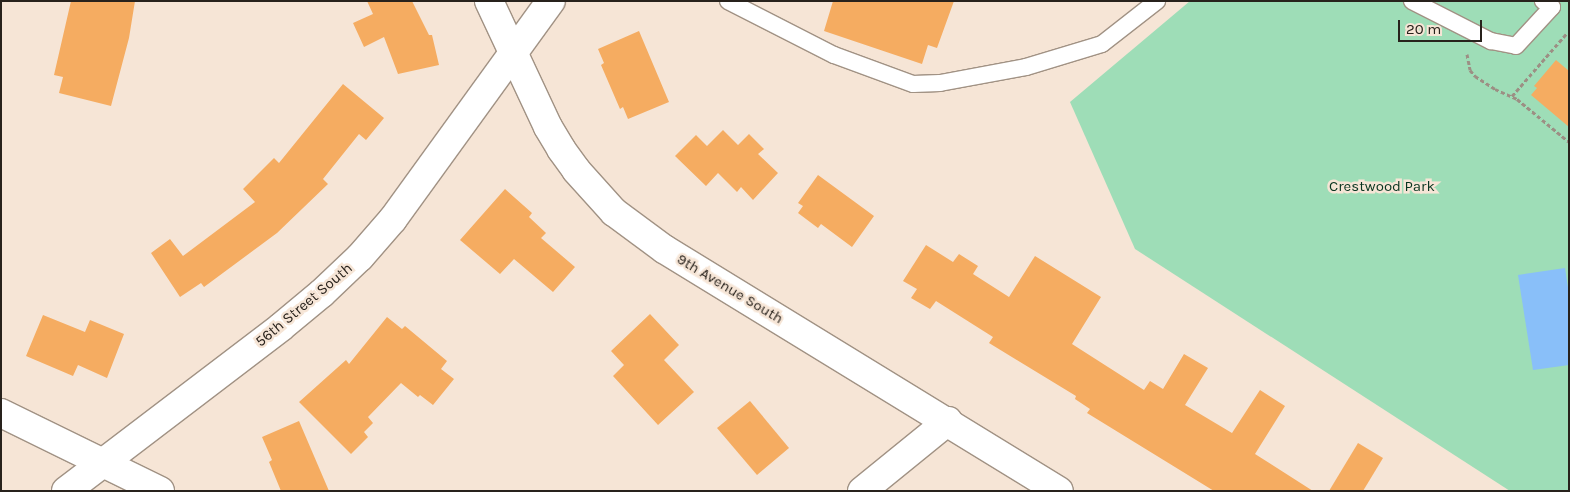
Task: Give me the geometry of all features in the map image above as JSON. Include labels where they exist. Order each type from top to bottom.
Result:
[{"type":"street","name":"9th Avenue South","points":[[488,1],[548,127],[561,149],[576,170],[614,212],[664,250],[1059,491]]},
{"type":"street","name":"56th Street South","points":[[66,491],[281,327],[322,294],[360,257],[393,219],[552,1]]},
{"type":"street","points":[[1,413],[160,491]]},
{"type":"street","points":[[862,491],[948,422]]},
{"type":"lane","points":[[728,1],[834,55],[913,84],[940,83],[1026,67],[1102,44],[1156,1]]},
{"type":"lane","points":[[1412,1],[1491,41],[1516,46],[1552,7],[1543,1]]},
{"type":"path","points":[[1512,96],[1567,33]]},
{"type":"path","points":[[1478,34],[1467,55],[1470,70],[1475,76],[1495,89],[1512,96],[1569,142]]},
{"type":"green space","name":"Crestwood Park","points":[[1190,1],[1569,1],[1569,491],[1510,491],[1135,249],[1070,102]]},
{"type":"water","points":[[1565,268],[1569,294],[1569,365],[1533,370],[1518,275]]},
{"type":"building","points":[[71,1],[135,1],[129,38],[111,106],[59,93],[63,77],[54,75]]},
{"type":"building","points":[[367,1],[412,1],[429,35],[432,35],[439,65],[398,74],[384,37],[364,47],[353,23],[373,14]]},
{"type":"building","points":[[833,1],[954,1],[937,48],[928,45],[922,64],[824,31]]},
{"type":"building","points":[[639,31],[669,102],[628,119],[623,107],[620,109],[601,65],[604,63],[598,49]]},
{"type":"building","points":[[1556,60],[1569,71],[1569,127],[1531,95],[1537,88],[1534,86]]},
{"type":"building","points":[[343,84],[384,118],[366,140],[359,134],[323,179],[328,184],[277,233],[204,287],[201,283],[180,297],[151,253],[170,239],[183,256],[255,202],[243,189],[274,158],[279,163]]},
{"type":"building","points":[[723,130],[738,145],[749,134],[764,149],[758,154],[778,173],[753,200],[741,187],[737,192],[718,173],[706,186],[675,156],[696,135],[707,146]]},
{"type":"building","points":[[818,175],[874,216],[852,247],[821,224],[818,228],[798,213],[803,206],[798,203]]},
{"type":"building","points":[[505,189],[532,213],[529,217],[546,233],[541,238],[575,267],[553,292],[514,259],[500,274],[460,240]]},
{"type":"building","points":[[926,245],[953,262],[959,254],[978,266],[973,274],[1009,297],[1035,256],[1101,297],[1072,344],[1144,390],[1150,381],[1163,389],[1184,354],[1208,368],[1185,405],[1232,433],[1260,390],[1285,406],[1255,454],[1313,491],[1214,491],[1087,413],[1090,409],[1075,399],[1076,396],[989,343],[993,337],[936,301],[930,309],[911,298],[917,289],[903,281]]},
{"type":"building","points":[[650,314],[679,345],[664,360],[694,392],[658,425],[613,376],[624,365],[611,351]]},
{"type":"building","points":[[43,315],[85,332],[90,320],[124,334],[107,378],[78,365],[73,376],[26,356]]},
{"type":"building","points":[[387,317],[402,329],[405,326],[447,361],[441,369],[454,379],[433,405],[420,395],[418,397],[401,383],[368,417],[373,423],[364,432],[368,437],[351,454],[299,402],[346,360],[349,364]]},
{"type":"building","points":[[750,401],[789,448],[757,475],[717,428]]},
{"type":"building","points":[[299,421],[329,491],[281,491],[269,462],[272,460],[262,437]]},
{"type":"building","points":[[1358,443],[1383,458],[1363,491],[1329,491]]}]
